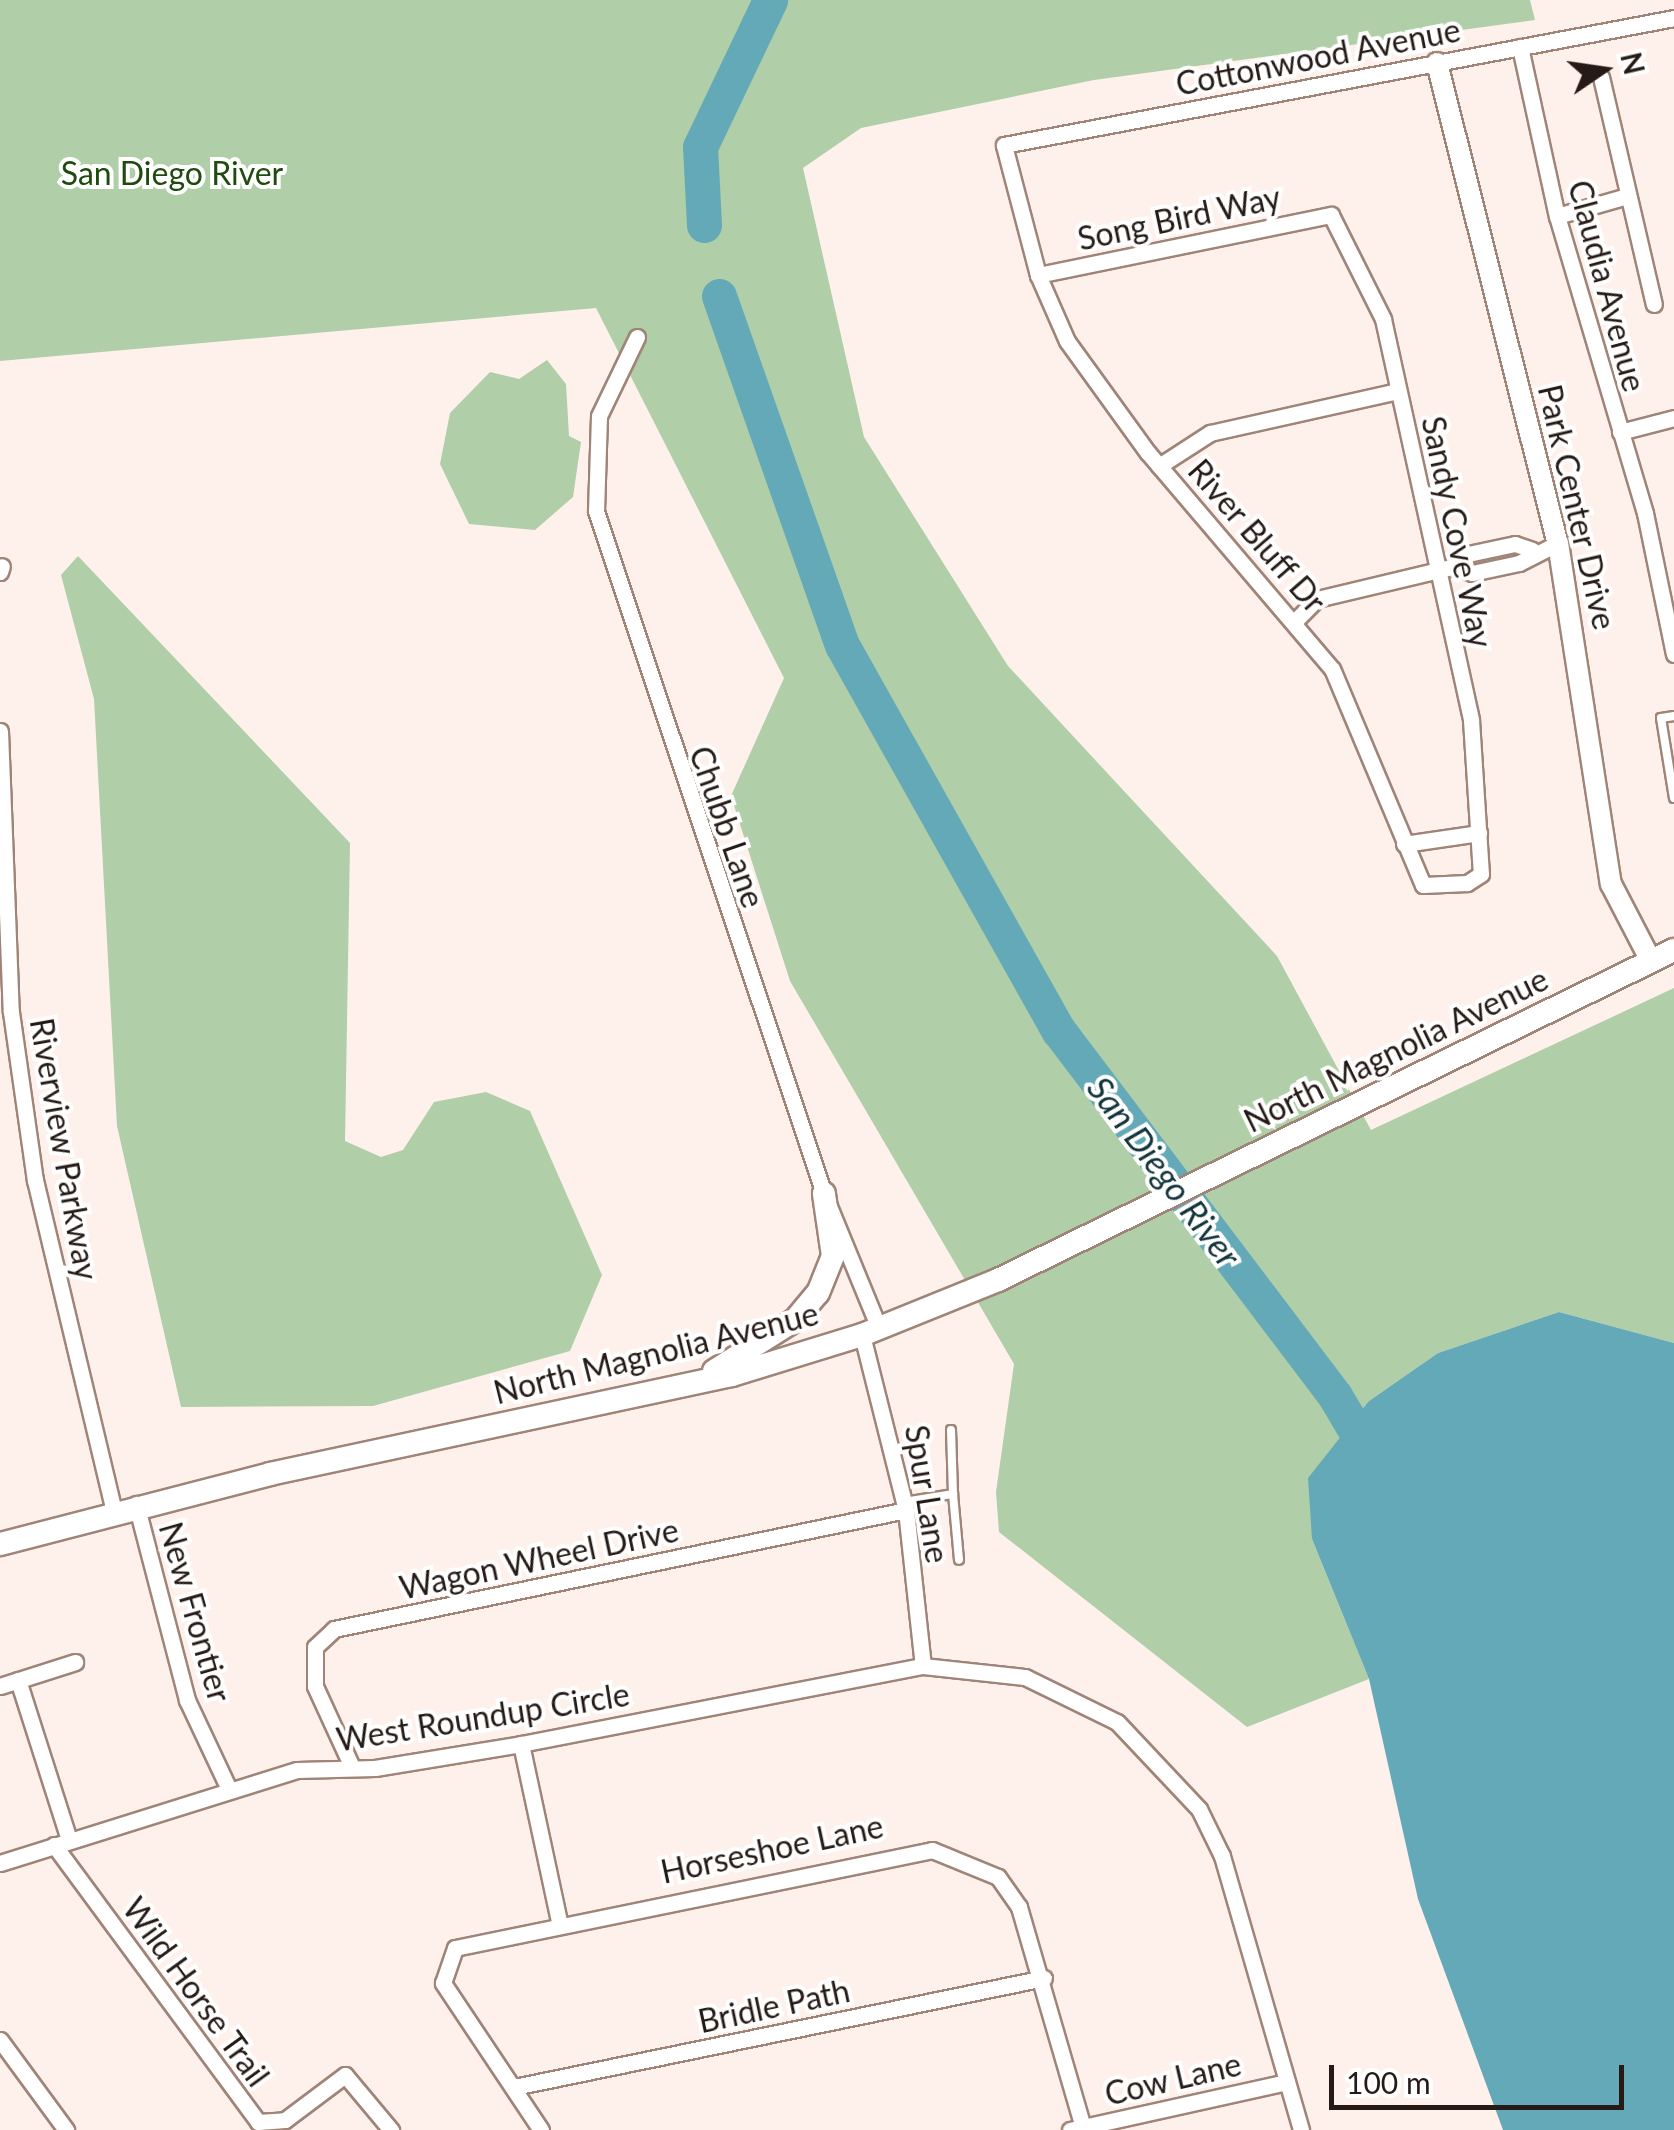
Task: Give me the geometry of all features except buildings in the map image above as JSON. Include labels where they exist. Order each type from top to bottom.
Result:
[{"type":"main road","name":"North Magnolia Avenue","points":[[0,1544],[125,1508],[689,1385],[871,1332],[998,1280],[1674,950]]},
{"type":"main road","points":[[689,1385],[795,1320],[818,1293],[833,1256],[824,1194]]},
{"type":"street","name":"Cottonwood Avenue","points":[[1010,176],[1004,145],[1674,18]]},
{"type":"street","name":"Claudia Avenue","points":[[1520,47],[1557,216],[1669,605],[1674,654]]},
{"type":"street","name":"Park Center Drive","points":[[1437,63],[1558,543],[1586,688],[1601,838],[1611,884],[1651,961]]},
{"type":"street","points":[[1600,77],[1654,304]]},
{"type":"street","name":"River Bluff Dr","points":[[1010,176],[1038,276],[1067,340],[1159,466],[1296,620],[1362,725],[1404,844],[1424,885],[1436,890],[1481,874]]},
{"type":"street","points":[[1557,216],[1627,196]]},
{"type":"street","name":"Song Bird Way","points":[[1038,276],[1331,215]]},
{"type":"street","name":"Sandy Cove Way","points":[[1331,215],[1383,319],[1474,741],[1481,874]]},
{"type":"street","name":"Chubb Lane","points":[[638,337],[598,416],[596,511],[871,1332]]},
{"type":"street","points":[[1159,466],[1210,433],[1398,390]]},
{"type":"street","points":[[1620,432],[1674,418]]},
{"type":"street","points":[[1296,620],[1317,599],[1456,566],[1468,554],[1515,544],[1532,550],[1558,543]]},
{"type":"street","name":"Riverview Parkway","points":[[0,732],[11,1012],[35,1180],[125,1508]]},
{"type":"street","points":[[1404,844],[1479,832]]},
{"type":"street","name":"Spur Lane","points":[[871,1332],[905,1506],[923,1666]]},
{"type":"street","name":"Wagon Wheel Drive","points":[[352,1768],[315,1686],[315,1646],[334,1630],[905,1506]]},
{"type":"street","name":"New Frontier","points":[[125,1508],[187,1700],[228,1788]]},
{"type":"street","points":[[0,1686],[74,1662]]},
{"type":"street","name":"West Roundup Circle","points":[[0,1863],[228,1788],[521,1744],[923,1666],[1025,1677],[1068,1694],[1118,1722],[1167,1767],[1222,1856],[1301,2130]]},
{"type":"street","name":"Wild Horse Trail","points":[[18,1680],[62,1843],[258,2122],[285,2120],[344,2074],[391,2130]]},
{"type":"street","points":[[521,1744],[559,1922]]},
{"type":"street","name":"Horseshoe Lane","points":[[514,2087],[450,1997],[443,1971],[468,1942],[932,1850],[998,1877],[1020,1906],[1044,1978],[1077,2129]]},
{"type":"street","name":"Bridle Path","points":[[514,2087],[1044,1978]]},
{"type":"street","points":[[0,2040],[66,2130]]},
{"type":"street","name":"Cow Lane","points":[[1077,2129],[1287,2082]]},
{"type":"street","points":[[514,2087],[540,2130]]},
{"type":"lane","points":[[1674,716],[1661,718],[1674,798]]},
{"type":"lane","points":[[951,1430],[959,1560]]},
{"type":"lane","points":[[905,1506],[954,1494]]},
{"type":"green space","points":[[0,0],[1530,0],[1535,20],[1094,80],[861,128],[803,168],[864,437],[1008,666],[1277,956],[1371,1130],[1674,988],[1674,1343],[1559,1312],[1438,1353],[1369,1401],[1312,1539],[1369,1679],[1247,1727],[999,1532],[996,1492],[1014,1364],[790,981],[731,796],[784,678],[596,308],[0,361]]},
{"type":"green space","points":[[547,360],[566,384],[569,436],[581,442],[573,497],[535,530],[469,524],[440,464],[450,413],[490,372],[519,379]]},
{"type":"green space","points":[[78,556],[350,843],[345,1141],[381,1157],[403,1150],[434,1102],[486,1092],[530,1111],[602,1275],[570,1351],[373,1406],[181,1407],[117,1126],[94,699],[61,575]]},
{"type":"water","points":[[1559,1312],[1674,1343],[1674,2130],[1503,2130],[1418,1899],[1369,1679],[1312,1539],[1308,1478],[1369,1401],[1438,1353]]},
{"type":"waterway","name":"San Diego River","points":[[704,225],[700,147],[770,0]]},
{"type":"waterway","name":"San Diego River","points":[[719,296],[842,645],[1059,1031],[1335,1396],[1374,1462]]}]
